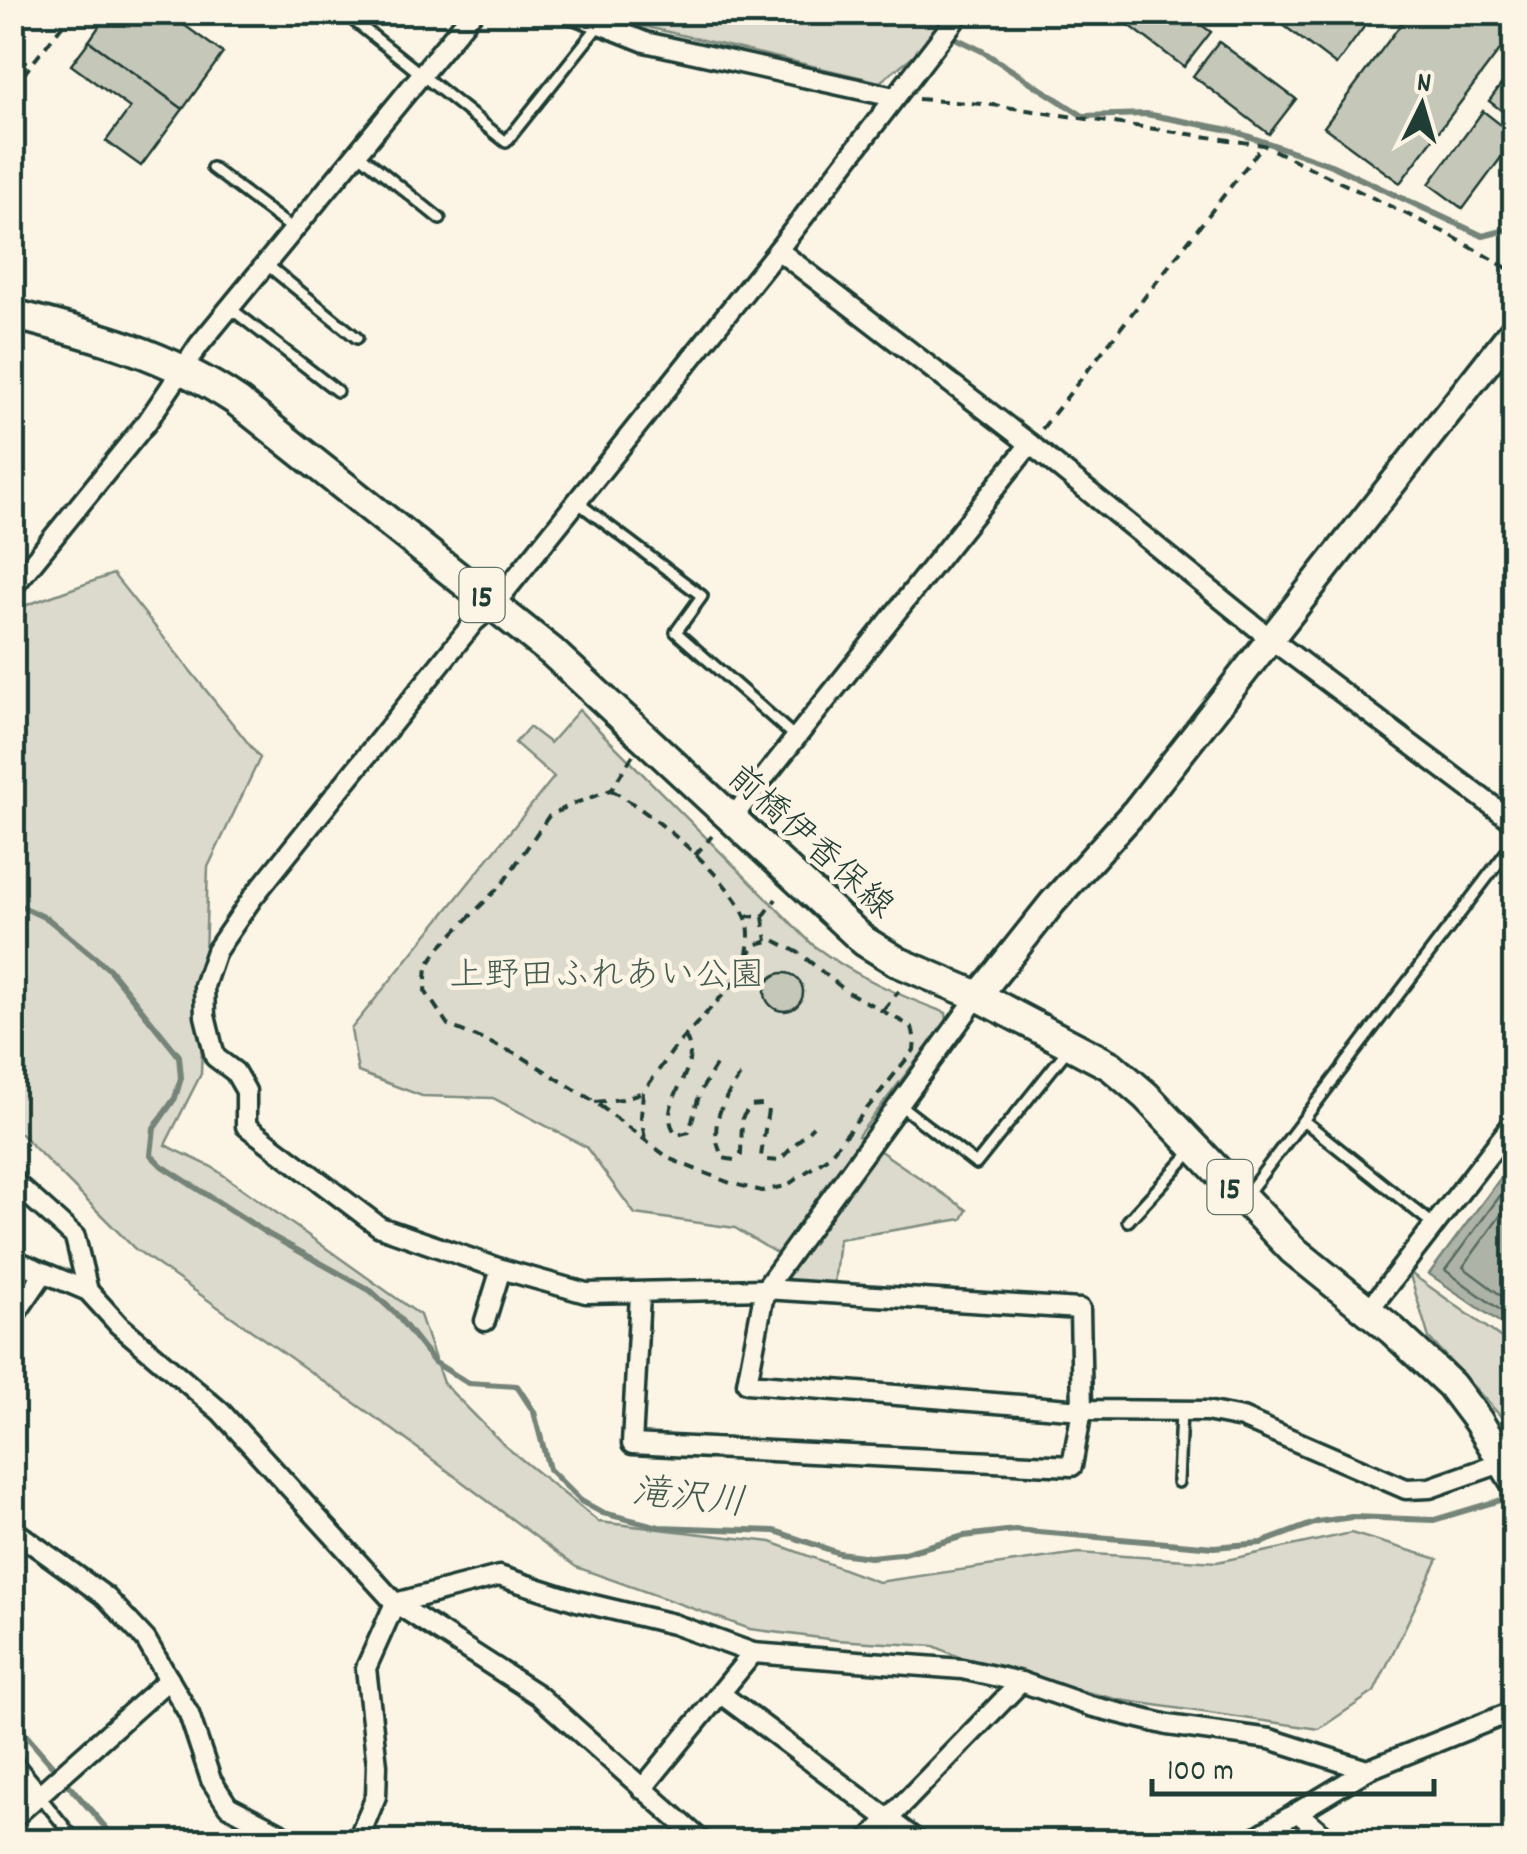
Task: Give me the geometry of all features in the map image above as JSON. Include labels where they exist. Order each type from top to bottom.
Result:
[{"type":"main road","name":"前橋伊香保線","points":[[12,314],[80,331],[182,367],[276,430],[552,652],[722,827],[864,942],[1112,1066],[1146,1096],[1292,1250],[1368,1311],[1451,1386],[1510,1472]]},
{"type":"street","points":[[12,588],[148,422],[182,367],[474,12]]},
{"type":"street","points":[[569,12],[645,42],[894,97]]},
{"type":"street","points":[[640,1294],[632,1444],[1072,1466],[1082,1410],[1080,1308],[765,1289],[586,1294],[380,1227],[246,1126],[246,1091],[235,1072],[215,1057],[205,1016],[204,986],[216,951],[253,897],[474,622],[494,605],[778,250],[961,12]]},
{"type":"street","points":[[778,250],[1030,444],[1272,640],[1514,822]]},
{"type":"street","points":[[1510,1472],[1406,1489],[1242,1418],[1206,1411],[1082,1410],[747,1384],[765,1289],[898,1103],[978,996],[1136,810],[1514,330]]},
{"type":"street","points":[[722,827],[1030,444]]},
{"type":"street","points":[[1368,1311],[1514,1122]]},
{"type":"street","points":[[12,1180],[75,1236],[88,1290],[119,1325],[221,1412],[394,1603],[538,1695],[703,1842]]},
{"type":"street","points":[[12,1259],[88,1290]]},
{"type":"street","points":[[485,1321],[501,1269]]},
{"type":"street","points":[[12,1319],[42,1274]]},
{"type":"street","points":[[12,1528],[106,1598],[146,1640],[189,1714],[212,1780],[228,1806],[297,1842]]},
{"type":"street","points":[[394,1603],[499,1576],[577,1601],[674,1624],[753,1652],[962,1669],[1168,1725],[1270,1739],[1367,1770]]},
{"type":"street","points":[[358,1842],[376,1796],[377,1765],[366,1668],[394,1603]]},
{"type":"street","points":[[642,1788],[753,1652]]},
{"type":"street","points":[[12,1819],[169,1679]]},
{"type":"street","points":[[866,1842],[1021,1682]]},
{"type":"street","points":[[721,1694],[919,1842]]},
{"type":"street","points":[[1248,1842],[1367,1770],[1514,1711]]},
{"type":"street","points":[[12,1763],[43,1793]]},
{"type":"street","points":[[1298,1812],[1332,1842]]},
{"type":"lane","points":[[343,12],[506,142],[600,24]]},
{"type":"lane","points":[[358,153],[440,219]]},
{"type":"lane","points":[[212,168],[294,230]]},
{"type":"lane","points":[[266,264],[357,338]]},
{"type":"lane","points":[[230,308],[336,390]]},
{"type":"lane","points":[[575,501],[702,596],[676,632],[796,738]]},
{"type":"lane","points":[[1242,1200],[1514,842]]},
{"type":"lane","points":[[898,1103],[976,1164],[1072,1046]]},
{"type":"lane","points":[[1303,1120],[1434,1225]]},
{"type":"lane","points":[[1128,1220],[1194,1148]]},
{"type":"lane","points":[[1178,1482],[1181,1411]]},
{"type":"lane","points":[[43,1793],[77,1842]]},
{"type":"path","points":[[12,88],[73,12]]},
{"type":"path","points":[[894,97],[993,105],[1263,145],[1450,235],[1514,272]]},
{"type":"path","points":[[1030,444],[1263,145]]},
{"type":"path","points":[[633,755],[610,790],[548,816],[495,893],[440,946],[427,966],[424,991],[448,1025],[521,1056],[595,1102],[670,1158],[730,1183],[762,1191],[786,1186],[828,1157],[914,1050],[915,1040],[912,1027],[846,991],[798,953],[774,940],[757,944],[732,985],[685,1036],[643,1092],[641,1117],[645,1139]]},
{"type":"path","points":[[610,790],[646,811],[730,894],[745,916],[750,934],[747,956]]},
{"type":"path","points":[[694,856],[722,827]]},
{"type":"path","points":[[767,942],[762,916],[776,898]]},
{"type":"path","points":[[745,916],[762,916]]},
{"type":"path","points":[[882,1012],[899,991]]},
{"type":"path","points":[[685,1036],[692,1060],[674,1097],[670,1122],[676,1135],[689,1132],[700,1092],[719,1060]]},
{"type":"path","points":[[740,1076],[718,1114],[716,1136],[724,1158],[734,1160],[741,1155],[742,1118],[750,1106],[768,1110],[760,1156],[766,1160],[779,1161],[813,1126]]},
{"type":"path","points":[[595,1102],[643,1092]]},
{"type":"green space","points":[[588,13],[947,13],[918,52],[880,82]]},
{"type":"green space","points":[[113,574],[260,758],[208,867],[201,1074],[165,1145],[212,1167],[420,1315],[443,1383],[505,1446],[599,1522],[771,1542],[878,1582],[1078,1553],[1217,1562],[1351,1533],[1438,1559],[1374,1692],[1319,1729],[1120,1700],[979,1666],[934,1646],[836,1640],[750,1629],[576,1567],[393,1430],[134,1248],[21,1134],[13,1133],[13,610]]},
{"type":"green space","name":"上野田ふれあい公園","points":[[579,710],[814,946],[877,984],[946,1013],[947,1021],[858,1136],[967,1210],[962,1219],[839,1239],[834,1286],[779,1282],[789,1261],[735,1228],[635,1214],[586,1147],[493,1098],[422,1096],[358,1072],[351,1029],[554,777],[515,743],[529,727],[550,743]]},
{"type":"green space","points":[[1409,1272],[1514,1347],[1514,1439],[1505,1421],[1429,1338]]},
{"type":"water","points":[[1514,1160],[1514,1332],[1429,1274]]},
{"type":"building","points":[[109,12],[166,12],[223,53],[183,109],[89,41]]},
{"type":"building","points":[[1112,12],[1184,12],[1211,32],[1184,67]]},
{"type":"building","points":[[1266,12],[1375,12],[1336,65]]},
{"type":"building","points":[[1410,12],[1511,12],[1514,31],[1400,183],[1324,127]]},
{"type":"building","points":[[89,41],[183,109],[141,166],[106,141],[130,108],[71,65]]},
{"type":"building","points":[[1219,42],[1296,99],[1269,134],[1193,76]]},
{"type":"building","points":[[1514,67],[1514,120],[1489,101]]},
{"type":"building","points":[[1483,111],[1514,135],[1514,140],[1463,209],[1429,184]]},
{"type":"building","points":[[784,973],[797,979],[803,992],[797,1005],[784,1011],[771,1005],[765,992],[771,979]]},
{"type":"waterway","points":[[940,12],[949,35],[982,51],[1083,116],[1146,114],[1230,130],[1331,165],[1483,236],[1514,228]]},
{"type":"waterway","name":"滝沢川","points":[[12,902],[48,919],[109,969],[179,1056],[181,1078],[175,1098],[154,1128],[151,1155],[268,1234],[371,1291],[396,1314],[434,1362],[468,1383],[517,1386],[534,1412],[549,1469],[581,1501],[603,1513],[659,1527],[775,1531],[839,1553],[870,1557],[901,1554],[964,1536],[1015,1530],[1214,1547],[1261,1543],[1317,1522],[1352,1517],[1434,1520],[1514,1496]]},
{"type":"waterway","points":[[12,1719],[118,1842]]}]
